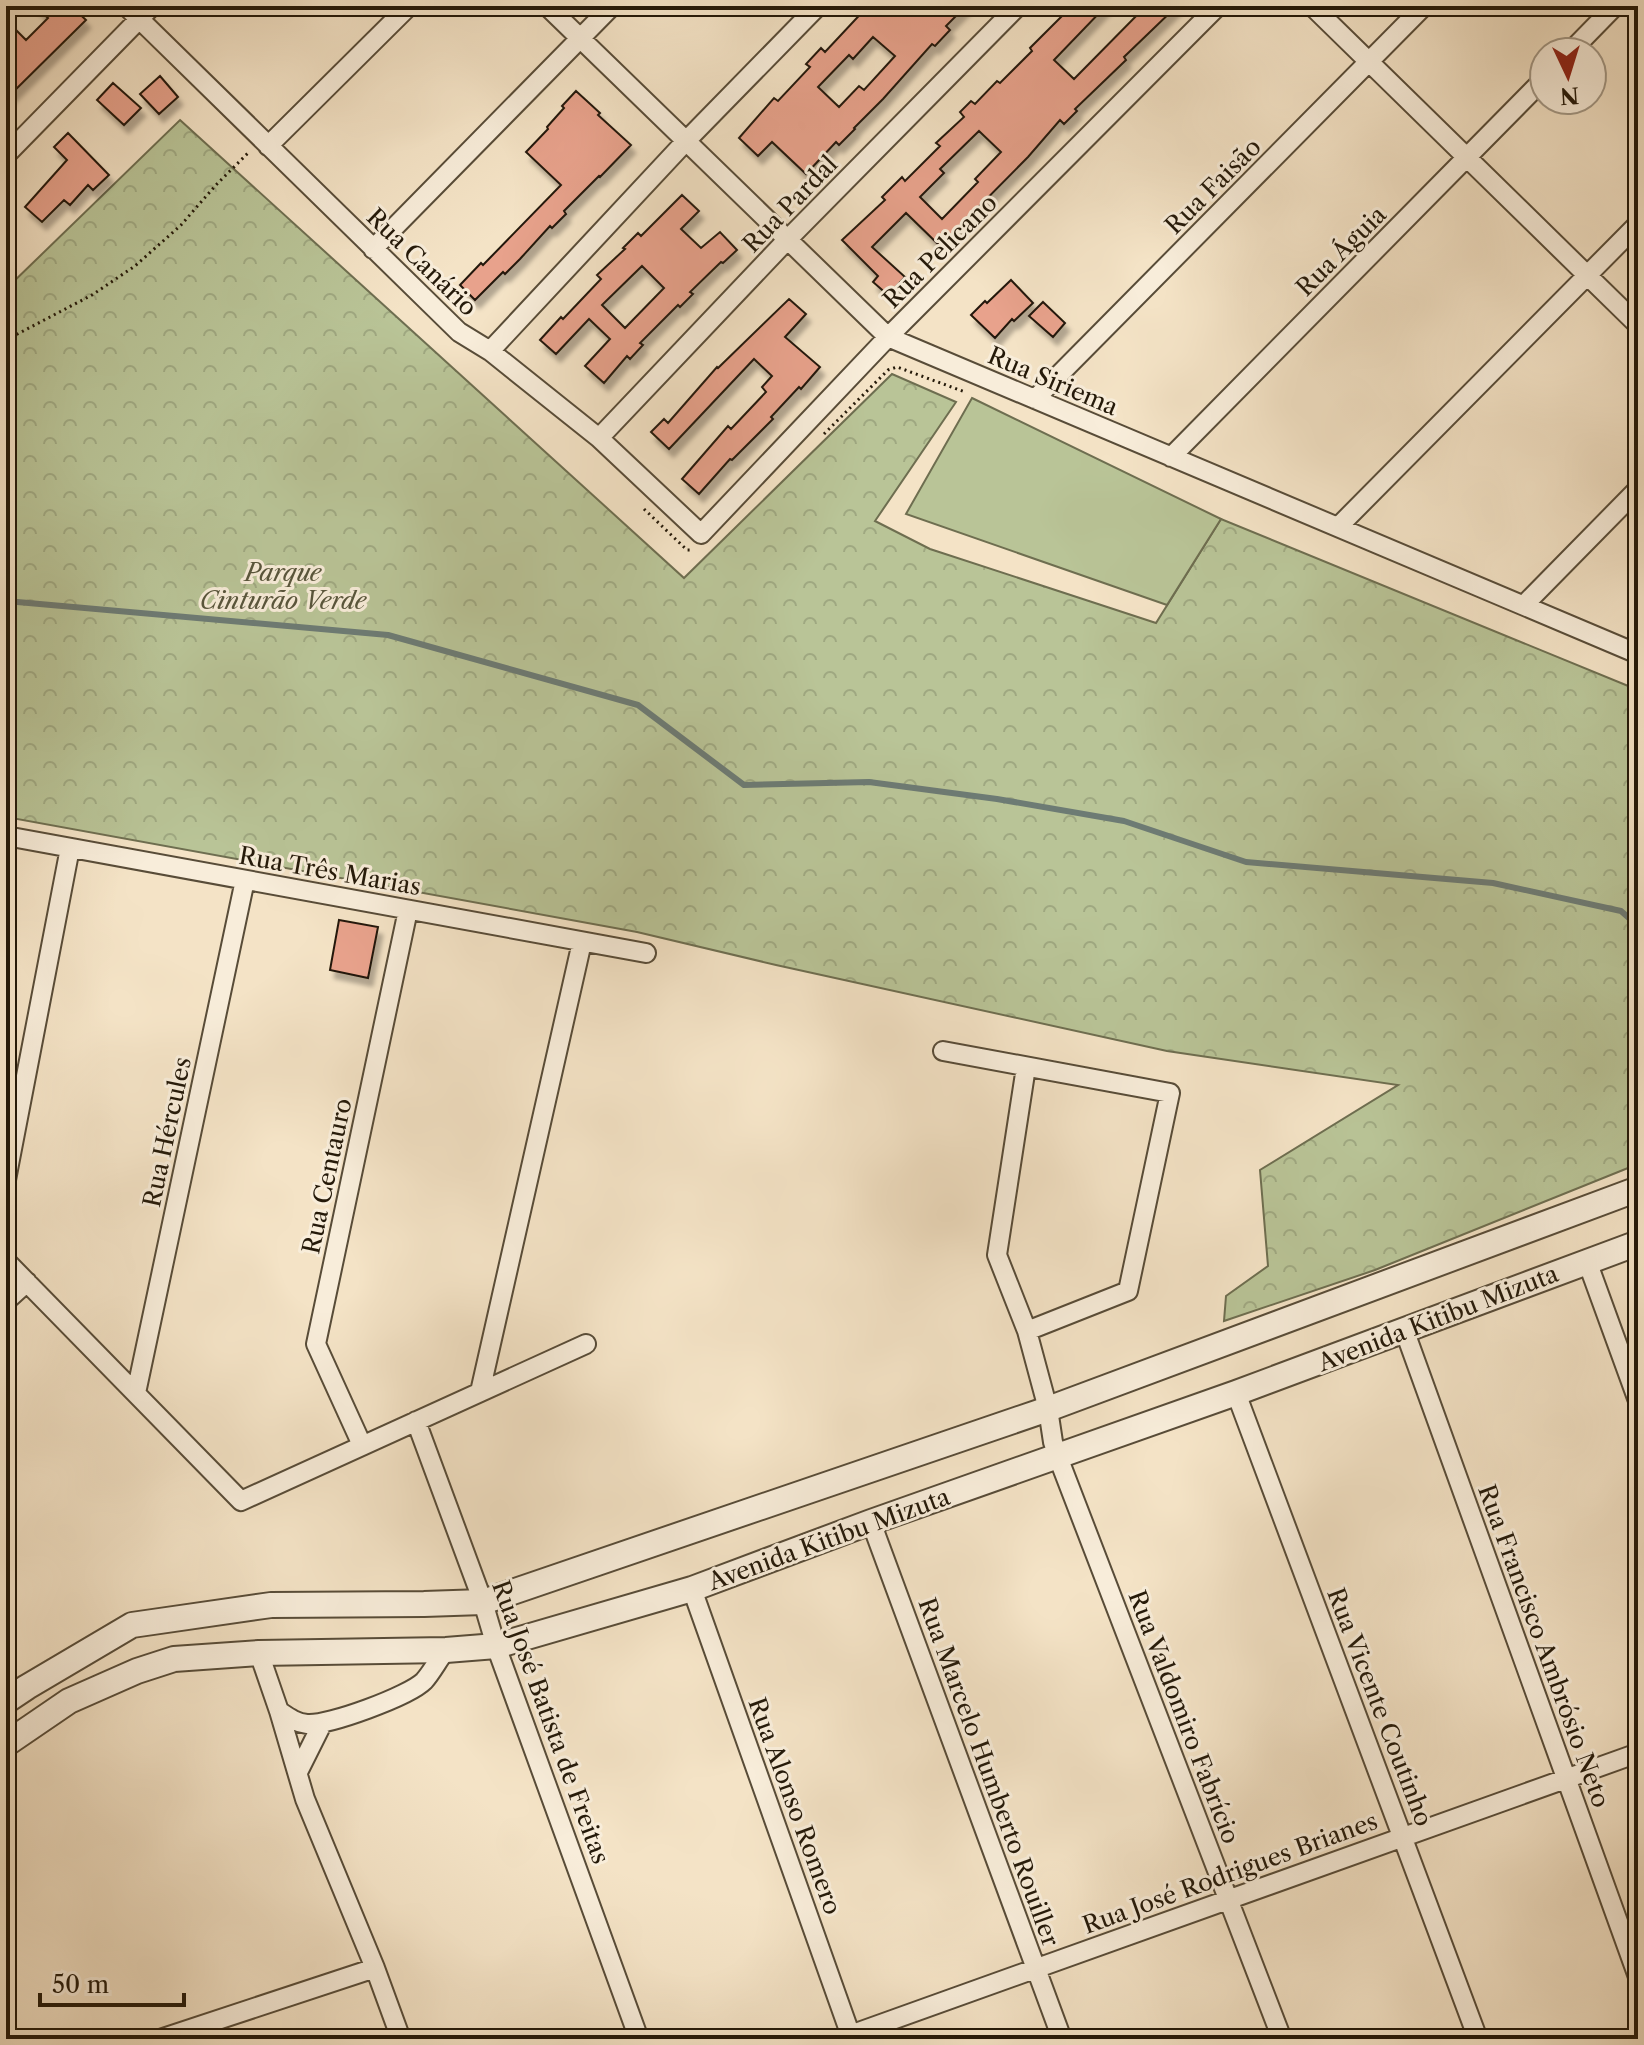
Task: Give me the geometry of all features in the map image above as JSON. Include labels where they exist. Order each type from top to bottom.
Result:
[{"type":"street","points":[[268,146],[409,6]]},
{"type":"street","name":"Rua Siriema","points":[[547,6],[888,337],[1638,654]]},
{"type":"street","points":[[373,249],[612,6]]},
{"type":"street","points":[[490,351],[686,141],[818,6]]},
{"type":"street","name":"Rua Pardal","points":[[599,438],[787,240],[1018,6]]},
{"type":"street","name":"Rua Pelicano","points":[[701,534],[888,337],[1218,6]]},
{"type":"street","points":[[1312,6],[1638,325]]},
{"type":"street","name":"Rua Faisão","points":[[1035,399],[1424,6]]},
{"type":"street","points":[[1586,36],[1615,6]]},
{"type":"street","points":[[6,155],[139,10]]},
{"type":"street","name":"Rua Canário","points":[[139,10],[268,146],[459,332],[490,351],[599,438],[701,534]]},
{"type":"street","name":"Rua Águia","points":[[1171,457],[1528,95]]},
{"type":"street","points":[[1338,527],[1638,224]]},
{"type":"street","points":[[1524,605],[1638,489]]},
{"type":"street","name":"Rua Três Marias","points":[[6,836],[646,953]]},
{"type":"street","points":[[6,1180],[70,848]]},
{"type":"street","name":"Rua Hércules","points":[[136,1393],[245,880]]},
{"type":"street","name":"Rua Centauro","points":[[362,1445],[316,1344],[408,910]]},
{"type":"street","points":[[480,1392],[582,942]]},
{"type":"street","points":[[943,1051],[1170,1093],[1128,1291],[1027,1331]]},
{"type":"street","name":"Rua Valdomiro Fabrício","points":[[1026,1067],[997,1255],[1027,1331],[1058,1457],[1282,2039]]},
{"type":"street","points":[[6,1701],[132,1625],[271,1605],[483,1602],[1048,1409],[1638,1189]]},
{"type":"street","name":"Avenida Kitibu Mizuta","points":[[6,1744],[69,1701],[137,1671],[174,1659],[259,1653],[446,1650],[496,1646],[692,1589],[1405,1332],[1638,1243]]},
{"type":"street","points":[[6,1261],[241,1501],[586,1344]]},
{"type":"street","points":[[1587,1261],[1638,1401]]},
{"type":"street","points":[[6,1301],[27,1282]]},
{"type":"street","name":"Rua Francisco Ambrósio Neto","points":[[1405,1332],[1638,1977]]},
{"type":"street","name":"Rua Vicente Coutinho","points":[[1236,1393],[1478,2039]]},
{"type":"street","name":"Rua José Batista de Freitas","points":[[416,1421],[639,2039]]},
{"type":"street","name":"Rua Marcelo Humberto Rouiller","points":[[871,1522],[1062,2039]]},
{"type":"street","name":"Rua Alonso Romero","points":[[692,1589],[848,2038]]},
{"type":"street","points":[[279,1711],[293,1721],[322,1724],[373,1708],[422,1683],[446,1650]]},
{"type":"street","points":[[259,1653],[305,1799],[401,2039]]},
{"type":"street","points":[[298,1772],[322,1724]]},
{"type":"street","name":"Rua José Rodrigues Brianes","points":[[848,2038],[1638,1753]]},
{"type":"street","points":[[160,2039],[375,1968]]},
{"type":"green space","name":"Parque Cinturão Verde","points":[[180,120],[684,578],[892,374],[956,402],[875,521],[930,549],[1156,623],[1221,519],[1638,690],[1638,1164],[1375,1270],[1224,1321],[1226,1296],[1268,1266],[1260,1170],[1398,1085],[1167,1051],[637,932],[6,817],[6,289]]},
{"type":"green space","points":[[972,398],[1221,519],[1167,605],[906,514]]},
{"type":"building","points":[[35,6],[71,6],[86,20],[6,99],[6,20],[26,40],[48,18]]},
{"type":"building","points":[[868,6],[966,6],[946,26],[950,30],[935,46],[932,44],[855,129],[839,145],[836,142],[806,174],[772,142],[758,156],[739,138],[774,98],[778,101],[810,67],[806,64],[821,48],[825,52]],"holes":[[[873,37],[895,56],[864,90],[859,86],[839,107],[818,87],[849,55],[853,59]]]},
{"type":"building","points":[[1072,6],[1106,6],[1054,60],[1074,79],[1146,6],[1177,6],[1124,57],[1126,60],[1075,109],[1077,111],[1064,124],[1060,120],[940,246],[906,213],[872,247],[905,277],[888,295],[873,282],[878,276],[842,240],[885,200],[882,197],[902,177],[905,181],[940,146],[936,143],[964,117],[960,112],[971,101],[975,104],[997,81],[1000,83],[1032,51],[1030,48]],"holes":[[[979,131],[1001,152],[975,179],[978,182],[942,219],[920,197],[944,173],[940,169]]]},
{"type":"building","points":[[160,76],[178,97],[159,114],[140,94]]},
{"type":"building","points":[[113,83],[141,108],[124,125],[97,100]]},
{"type":"building","points":[[576,91],[631,145],[564,211],[566,214],[552,228],[550,226],[505,274],[503,272],[475,300],[460,285],[561,185],[526,152],[548,129]]},
{"type":"building","points":[[68,133],[109,175],[93,190],[88,185],[70,205],[64,200],[42,222],[25,207],[67,160],[54,147]]},
{"type":"building","points":[[682,195],[699,211],[681,229],[701,248],[720,232],[737,250],[690,292],[693,294],[640,343],[643,345],[630,359],[627,356],[604,383],[585,366],[610,339],[589,319],[556,354],[540,340],[601,279],[597,275],[623,248],[638,233],[641,236]],"holes":[[[642,266],[664,288],[625,328],[602,305]]]},
{"type":"building","points":[[1011,280],[1033,303],[1014,321],[1012,319],[995,338],[971,315]]},
{"type":"building","points":[[789,299],[806,314],[785,337],[820,367],[699,494],[682,479],[728,426],[731,429],[766,392],[762,387],[772,376],[754,359],[669,449],[651,432],[664,419],[668,423],[717,367]]},
{"type":"building","points":[[1043,302],[1065,323],[1053,337],[1029,316]]},
{"type":"building","points":[[339,920],[378,927],[368,978],[330,970]]},
{"type":"waterway","points":[[6,601],[388,635],[638,705],[744,785],[869,782],[997,799],[1124,821],[1246,862],[1493,883],[1621,911],[1638,926]]}]
